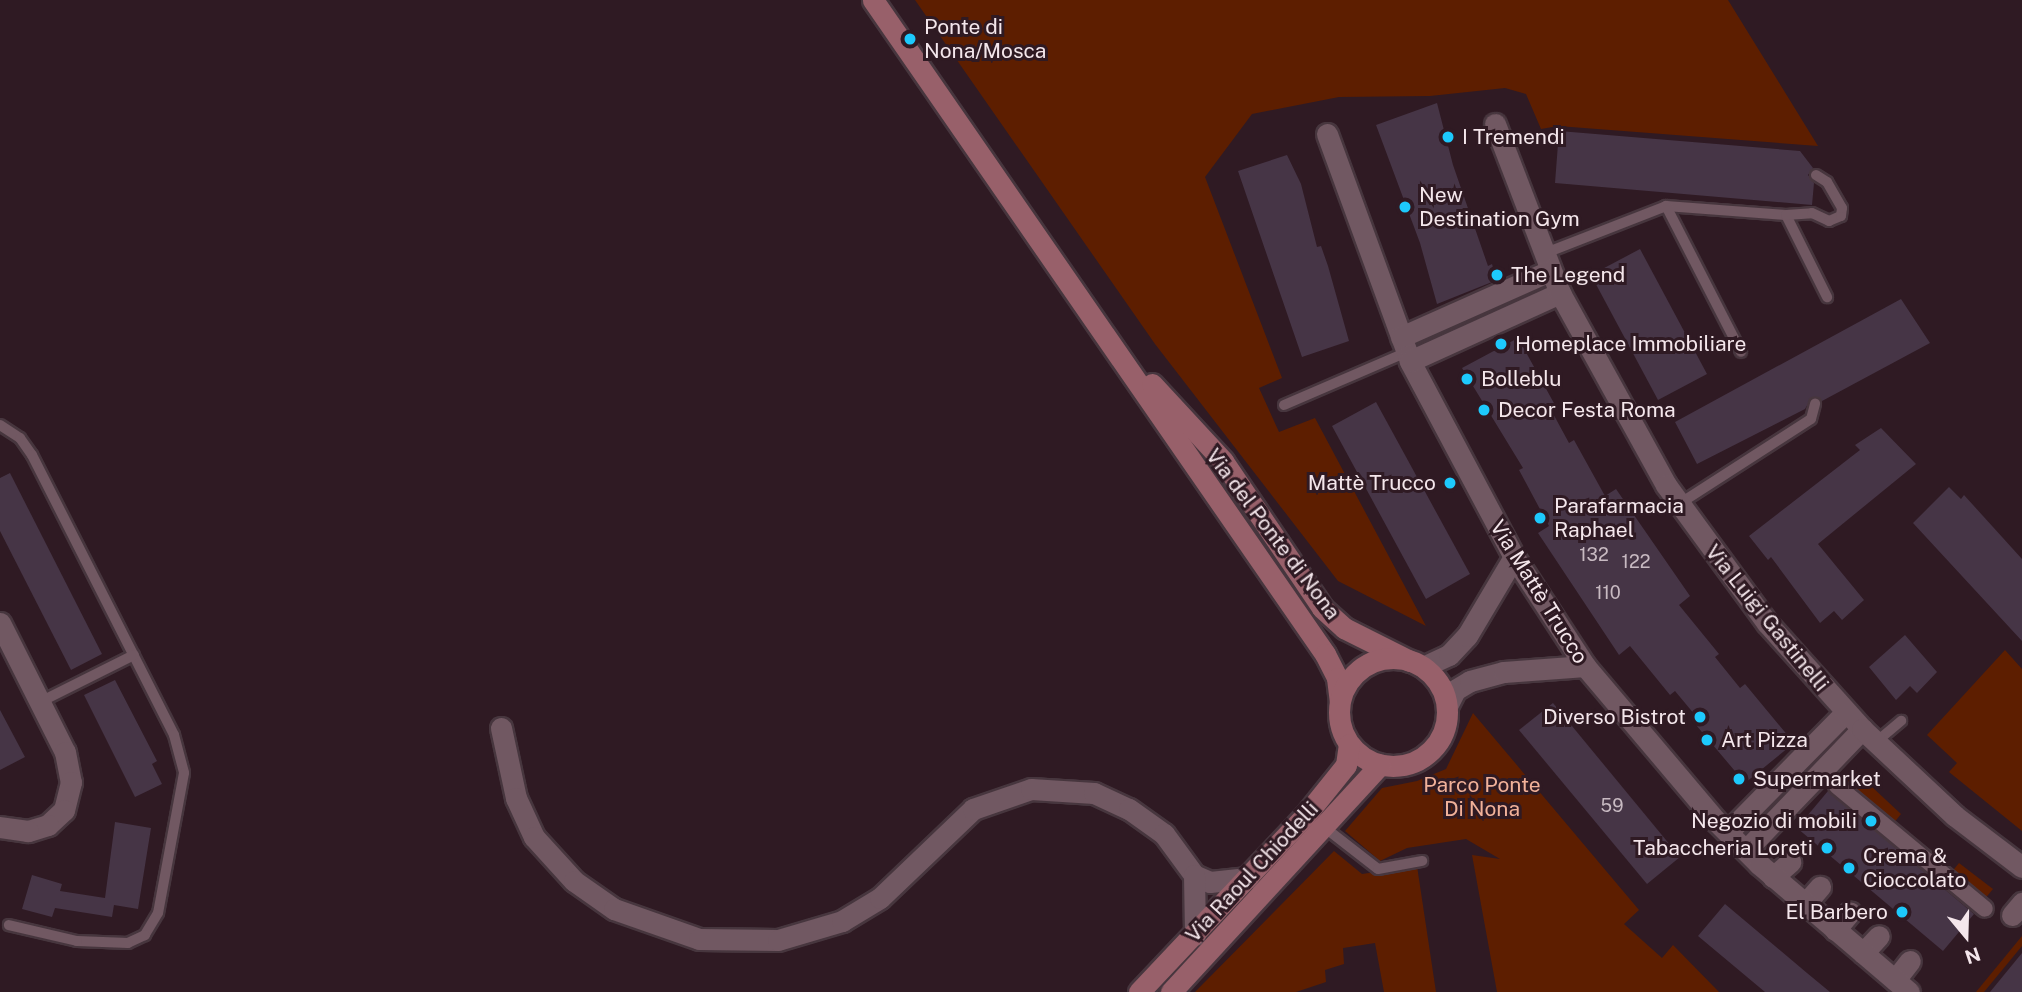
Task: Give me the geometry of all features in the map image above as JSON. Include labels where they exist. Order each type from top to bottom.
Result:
[{"type":"main road","name":"Via del Ponte di Nona","points":[[873,0],[1330,662],[1340,701]]},
{"type":"main road","name":"Via del Ponte di Nona","points":[[1096,323],[1223,461],[1322,608],[1344,628],[1416,664]]},
{"type":"main road","points":[[1387,659],[1416,664],[1443,691],[1447,706],[1446,721],[1433,747],[1409,764],[1380,765],[1349,744],[1340,723],[1340,701],[1354,674],[1366,665],[1387,659]]},
{"type":"main road","name":"Via Raoul Chiodelli","points":[[1139,992],[1248,878],[1336,779],[1346,765],[1349,744]]},
{"type":"main road","name":"Via Raoul Chiodelli","points":[[1171,992],[1380,765]]},
{"type":"street","name":"Via Luigi Gastinelli","points":[[1495,124],[1560,293],[1679,505],[1767,623],[1845,713],[1955,816],[2022,867]]},
{"type":"street","name":"Via Mattè Trucco","points":[[1328,134],[1406,350],[1514,557],[1585,666],[1728,832],[1773,877],[1902,986]]},
{"type":"street","points":[[1406,350],[1546,262]]},
{"type":"street","points":[[1406,350],[1560,293]]},
{"type":"street","points":[[1416,664],[1449,655],[1467,636],[1514,557]]},
{"type":"street","points":[[0,622],[69,762],[69,799],[61,814],[42,827],[28,831],[0,827]]},
{"type":"street","points":[[1447,706],[1455,690],[1470,681],[1504,672],[1585,666]]},
{"type":"street","points":[[1728,832],[1845,713]]},
{"type":"street","points":[[501,728],[516,798],[534,837],[574,881],[614,909],[699,939],[778,940],[842,920],[880,898],[973,809],[1031,789],[1094,793],[1129,809],[1164,835],[1194,875],[1210,881],[1248,878]]},
{"type":"street","points":[[1746,850],[1869,736]]},
{"type":"street","points":[[1837,786],[1985,909]]},
{"type":"street","points":[[1773,877],[1790,862]]},
{"type":"street","points":[[1194,875],[1195,935]]},
{"type":"street","points":[[1805,904],[1820,887]]},
{"type":"street","points":[[1835,930],[1850,912]]},
{"type":"street","points":[[1863,953],[1879,936]]},
{"type":"street","points":[[1902,986],[1910,961]]},
{"type":"lane","points":[[1546,262],[1666,206],[1786,215],[1812,213],[1829,221],[1841,215],[1842,208],[1827,183],[1816,176]]},
{"type":"lane","points":[[1666,206],[1741,352]]},
{"type":"lane","points":[[1786,215],[1827,297]]},
{"type":"lane","points":[[1284,405],[1406,350]]},
{"type":"lane","points":[[1679,505],[1811,419],[1817,412],[1815,404]]},
{"type":"lane","points":[[0,425],[29,450],[177,740],[184,773],[154,925],[140,939],[121,943],[62,940],[9,925]]},
{"type":"lane","points":[[40,702],[134,655]]},
{"type":"lane","points":[[1869,736],[1901,721]]},
{"type":"lane","points":[[1324,827],[1378,869],[1422,861]]},
{"type":"green space","points":[[915,0],[1728,0],[1818,146],[1558,126],[1541,129],[1526,94],[1505,88],[1430,96],[1339,97],[1252,114],[1205,177],[1282,378],[1259,388],[1279,432],[1315,418],[1426,626],[1338,581],[1155,344]]},
{"type":"green space","points":[[2005,650],[2022,669],[2022,831],[1949,772],[1957,763],[1927,735]]},
{"type":"green space","name":"Parco Ponte Di Nona","points":[[1473,713],[1639,910],[1624,924],[1662,958],[1673,945],[1719,992],[1497,992],[1472,855],[1500,859],[1466,839],[1407,848],[1380,861],[1345,831],[1382,788],[1417,781],[1446,769]]},
{"type":"green space","points":[[1856,772],[1901,814],[1893,824],[1845,784]]},
{"type":"green space","points":[[1334,851],[1362,874],[1417,866],[1436,992],[1384,992],[1375,943],[1343,948],[1344,964],[1325,970],[1326,982],[1296,992],[1195,992]]},
{"type":"green space","points":[[1959,863],[1993,889],[1983,901],[1950,874]]},
{"type":"green space","points":[[2022,936],[2022,946],[1984,992],[1976,992]]},
{"type":"building","points":[[1437,103],[1453,165],[1488,266],[1492,264],[1497,280],[1437,304],[1420,243],[1376,125]]},
{"type":"building","points":[[1559,131],[1800,151],[1813,168],[1808,175],[1814,183],[1812,205],[1555,183]]},
{"type":"building","points":[[1287,155],[1301,184],[1317,247],[1321,246],[1328,266],[1349,341],[1302,357],[1238,171]]},
{"type":"building","points":[[1640,249],[1707,374],[1658,400],[1591,275]]},
{"type":"building","points":[[1901,299],[1930,343],[1822,401],[1812,397],[1805,409],[1697,464],[1675,422]]},
{"type":"building","points":[[1518,338],[1555,405],[1550,408],[1569,443],[1574,440],[1605,496],[1616,489],[1690,596],[1679,605],[1719,654],[1715,657],[1740,688],[1745,684],[1794,743],[1745,783],[1696,725],[1700,721],[1675,691],[1670,695],[1630,646],[1619,655],[1538,533],[1549,526],[1519,470],[1523,468],[1462,368]]},
{"type":"building","points":[[1376,402],[1470,574],[1426,599],[1332,426]]},
{"type":"building","points":[[1881,428],[1916,464],[1818,544],[1864,600],[1842,620],[1834,611],[1820,623],[1771,557],[1768,560],[1749,536],[1860,450],[1855,445]]},
{"type":"building","points":[[10,473],[102,654],[71,670],[0,531],[0,478]]},
{"type":"building","points":[[1949,487],[1961,499],[1964,495],[2022,559],[2022,641],[1913,523]]},
{"type":"building","points":[[1905,635],[1937,672],[1917,693],[1910,686],[1896,700],[1869,667]]},
{"type":"building","points":[[115,680],[157,761],[152,764],[162,784],[135,797],[84,695]]},
{"type":"building","points":[[1553,703],[1680,857],[1647,884],[1519,730]]},
{"type":"building","points":[[0,710],[25,757],[0,770]]},
{"type":"building","points":[[1828,791],[1974,914],[1943,951],[1797,828]]},
{"type":"building","points":[[115,822],[151,828],[138,909],[114,905],[112,917],[55,908],[52,917],[22,909],[32,875],[62,884],[60,891],[105,898]]},
{"type":"building","points":[[1725,904],[1830,992],[1765,992],[1698,936]]},
{"type":"building","points":[[2022,953],[2022,992],[1990,992]]},
{"type":"place","name":"Ponte di Nona/Mosca","points":[[910,39]]},
{"type":"place","name":"I Tremendi","points":[[1448,137]]},
{"type":"place","name":"New Destination Gym","points":[[1405,207]]},
{"type":"place","name":"The Legend","points":[[1497,275]]},
{"type":"place","name":"Homeplace Immobiliare","points":[[1501,344]]},
{"type":"place","name":"Bolleblu","points":[[1467,379]]},
{"type":"place","name":"Decor Festa Roma","points":[[1484,410]]},
{"type":"place","name":"Mattè Trucco","points":[[1450,483]]},
{"type":"place","name":"Parafarmacia Raphael","points":[[1540,518]]},
{"type":"place","name":"Diverso Bistrot","points":[[1700,717]]},
{"type":"place","name":"Art Pizza","points":[[1707,740]]},
{"type":"place","name":"Supermarket","points":[[1739,779]]},
{"type":"place","name":"Negozio di mobili","points":[[1871,821]]},
{"type":"place","name":"Tabaccheria Loreti","points":[[1827,848]]},
{"type":"place","name":"Crema & Cioccolato","points":[[1849,868]]},
{"type":"place","name":"El Barbero","points":[[1902,912]]}]
